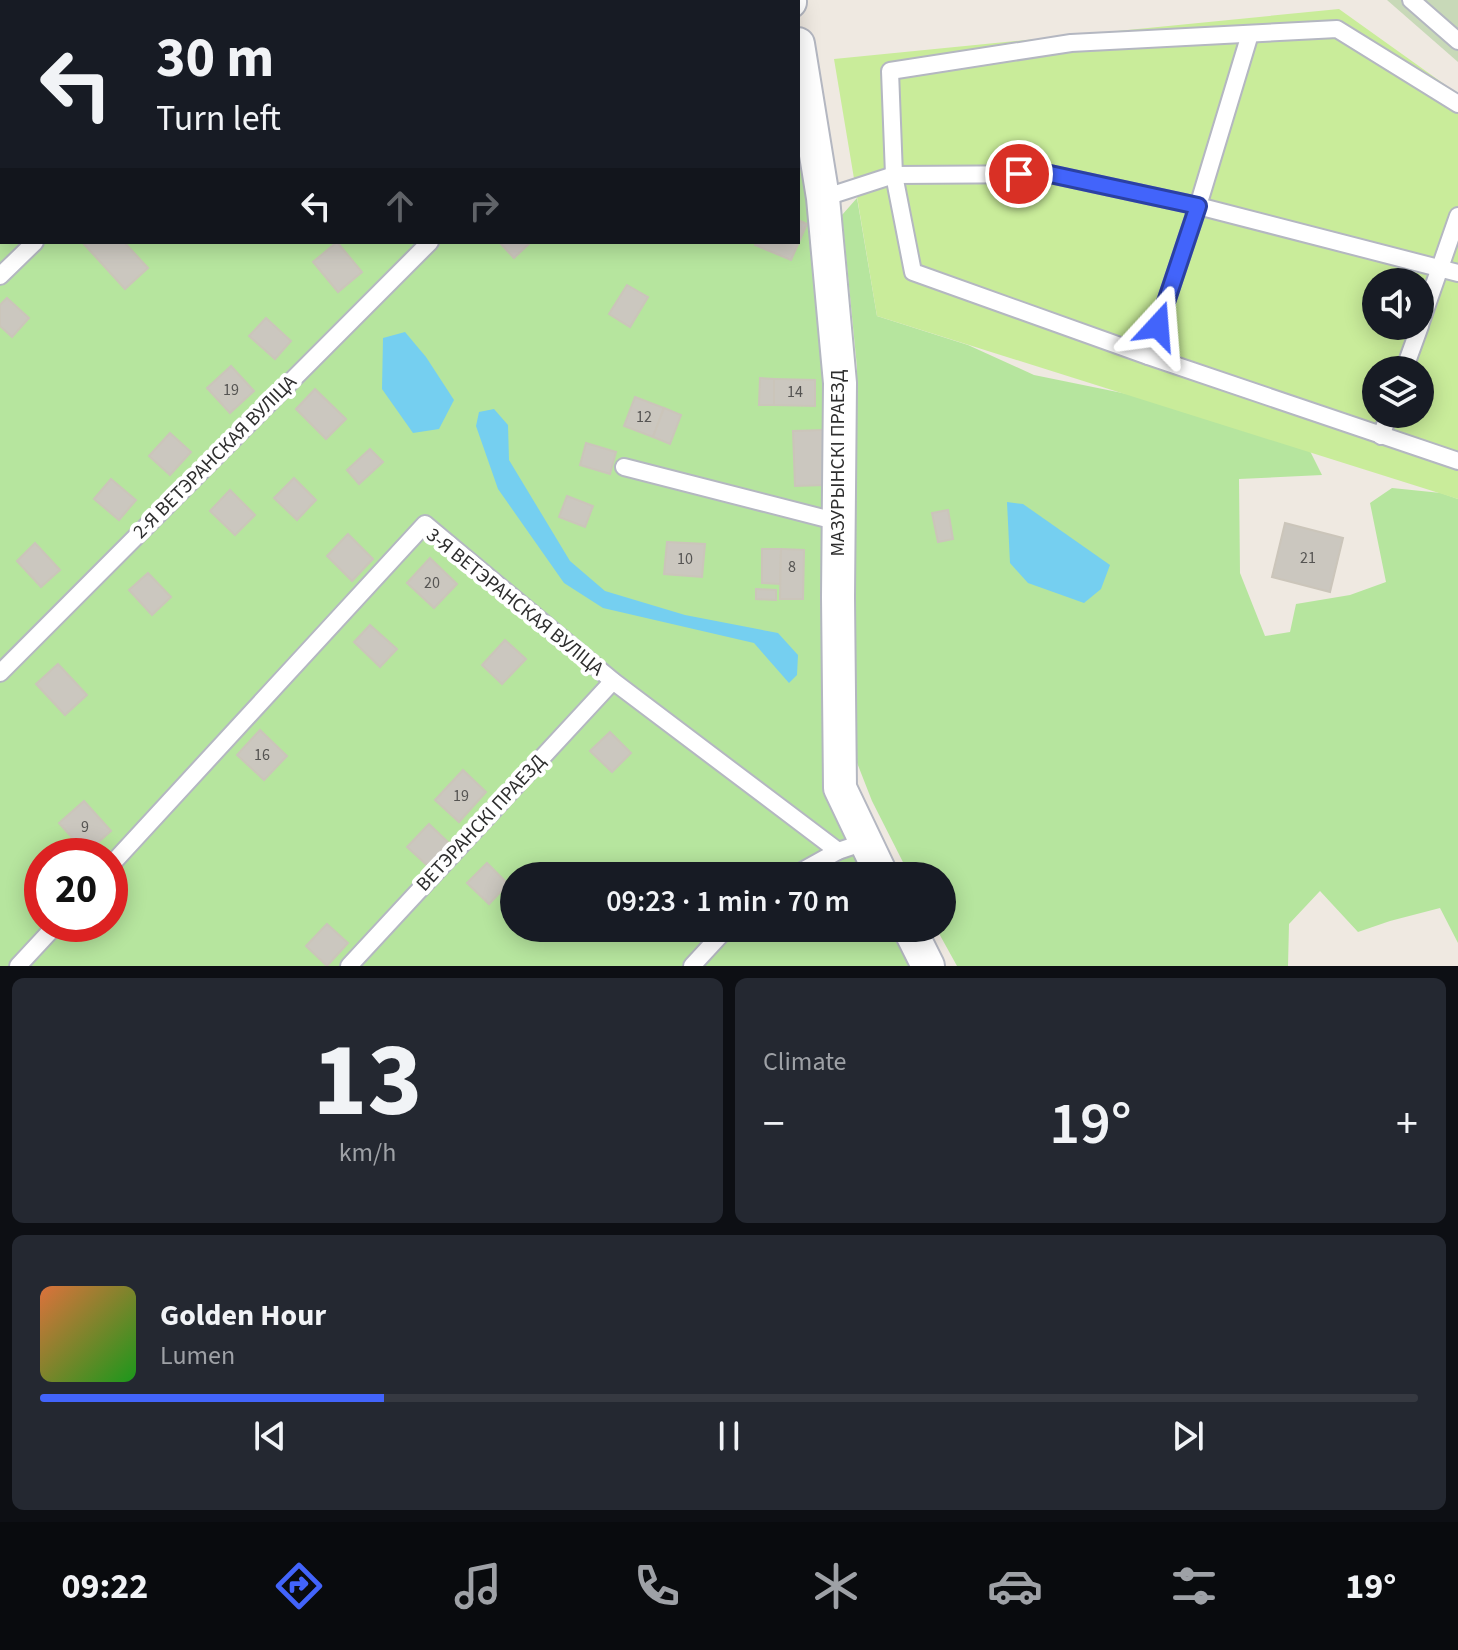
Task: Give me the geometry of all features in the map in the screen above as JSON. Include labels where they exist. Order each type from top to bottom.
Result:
[{"type":"street","name":"МАЗУРЫНСКІ ПРАЕЗД","points":[[800,64],[823,198],[840,383],[840,788],[851,846],[868,862]]},
{"type":"street","points":[[916,942],[928,966]]},
{"type":"lane","points":[[1411,0],[1458,41]]},
{"type":"lane","points":[[1458,104],[1337,29],[1071,43],[890,71],[894,175],[913,272],[1458,461]]},
{"type":"lane","points":[[1148,356],[1250,34]]},
{"type":"lane","points":[[823,198],[894,175],[1050,174],[1198,206],[1458,273]]},
{"type":"lane","points":[[1434,285],[1458,216]]},
{"type":"lane","points":[[0,276],[33,244]]},
{"type":"lane","name":"2-Я ВЕТЭРАНСКАЯ ВУЛІЦА","points":[[0,673],[428,244]]},
{"type":"lane","points":[[1381,436],[1384,428]]},
{"type":"lane","points":[[624,467],[839,522]]},
{"type":"lane","name":"3-Я ВЕТЭРАНСКАЯ ВУЛІЦА","points":[[128,846],[425,524],[613,681],[851,846]]},
{"type":"lane","name":"ВЕТЭРАНСКІ ПРАЕЗД","points":[[349,966],[613,681]]},
{"type":"lane","points":[[820,862],[851,846]]},
{"type":"lane","points":[[18,966],[40,942]]},
{"type":"lane","points":[[692,966],[714,942]]},
{"type":"green space","points":[[1387,0],[1458,0],[1458,62]]},
{"type":"green space","points":[[1339,9],[1458,94],[1458,499],[877,316],[834,59]]},
{"type":"green space","points":[[800,131],[832,385],[835,788],[860,862],[500,862],[500,942],[896,942],[910,966],[0,966],[0,244],[800,244]]},
{"type":"green space","points":[[857,198],[877,316],[968,345],[1034,375],[1299,429],[1322,475],[1239,479],[1240,573],[1265,636],[1290,632],[1296,604],[1350,595],[1386,582],[1370,503],[1392,488],[1441,493],[1458,499],[1458,943],[1440,908],[1358,932],[1320,891],[1289,924],[1288,966],[957,966],[944,942],[956,942],[956,862],[903,862],[872,801],[854,755],[857,367],[842,215]]},
{"type":"water","points":[[405,332],[426,357],[454,400],[439,429],[413,433],[382,389],[383,338]]},
{"type":"water","points":[[494,409],[508,425],[509,460],[570,561],[605,591],[685,615],[778,633],[798,655],[797,675],[789,683],[754,643],[603,608],[564,583],[498,489],[476,426],[479,412]]},
{"type":"water","points":[[1007,502],[1023,504],[1110,565],[1101,589],[1084,603],[1028,583],[1010,563]]},
{"type":"building","points":[[800,221],[807,224],[800,240]]},
{"type":"building","points":[[84,244],[126,244],[148,268],[125,289]]},
{"type":"building","points":[[339,244],[362,272],[338,292],[313,262]]},
{"type":"building","points":[[501,244],[529,244],[514,258]]},
{"type":"building","points":[[755,244],[798,244],[791,260]]},
{"type":"building","points":[[627,285],[648,297],[630,327],[609,314]]},
{"type":"building","points":[[7,298],[29,318],[12,337],[0,326],[0,305]]},
{"type":"building","points":[[266,318],[291,341],[275,359],[249,336]]},
{"type":"building","points":[[231,366],[254,391],[230,413],[207,388]]},
{"type":"building","points":[[760,378],[774,379],[774,405],[759,405]]},
{"type":"building","points":[[774,379],[815,380],[815,406],[774,405]]},
{"type":"building","points":[[315,389],[346,419],[326,439],[296,409]]},
{"type":"building","points":[[635,397],[664,408],[653,437],[624,426]]},
{"type":"building","points":[[664,408],[681,415],[670,444],[653,437]]},
{"type":"building","points":[[824,430],[825,485],[795,486],[793,431]]},
{"type":"building","points":[[170,433],[191,452],[170,475],[149,456]]},
{"type":"building","points":[[586,443],[616,452],[610,474],[580,465]]},
{"type":"building","points":[[370,449],[383,462],[359,484],[347,470]]},
{"type":"building","points":[[294,478],[316,500],[297,520],[274,498]]},
{"type":"building","points":[[111,479],[136,500],[119,520],[94,499]]},
{"type":"building","points":[[230,490],[255,515],[235,535],[210,511]]},
{"type":"building","points":[[567,496],[593,506],[585,527],[559,517]]},
{"type":"building","points":[[948,510],[953,539],[938,542],[932,513]]},
{"type":"building","points":[[1285,523],[1343,538],[1330,592],[1272,577]]},
{"type":"building","points":[[348,534],[373,559],[352,581],[327,556]]},
{"type":"building","points":[[667,542],[705,544],[702,577],[664,574]]},
{"type":"building","points":[[35,543],[60,570],[41,587],[17,561]]},
{"type":"building","points":[[762,549],[781,549],[780,584],[762,583]]},
{"type":"building","points":[[781,549],[804,550],[803,599],[780,599]]},
{"type":"building","points":[[430,558],[457,584],[434,608],[407,583]]},
{"type":"building","points":[[148,573],[171,597],[152,615],[129,590]]},
{"type":"building","points":[[756,589],[776,590],[776,600],[756,599]]},
{"type":"building","points":[[370,625],[397,649],[380,667],[354,642]]},
{"type":"building","points":[[505,640],[526,659],[502,684],[482,665]]},
{"type":"building","points":[[58,664],[87,695],[65,715],[36,684]]},
{"type":"building","points":[[260,730],[287,756],[264,780],[237,755]]},
{"type":"building","points":[[610,732],[631,753],[612,772],[590,751]]},
{"type":"building","points":[[463,770],[486,792],[459,822],[435,800]]},
{"type":"building","points":[[84,801],[111,831],[103,838],[72,838],[59,823]]},
{"type":"building","points":[[429,824],[450,844],[429,867],[407,847]]},
{"type":"building","points":[[487,863],[500,876],[500,892],[489,904],[467,883]]},
{"type":"building","points":[[327,924],[348,943],[327,966],[306,946]]},
{"type":"route","points":[[1019,174],[1050,174],[1198,206],[1158,326]]}]
